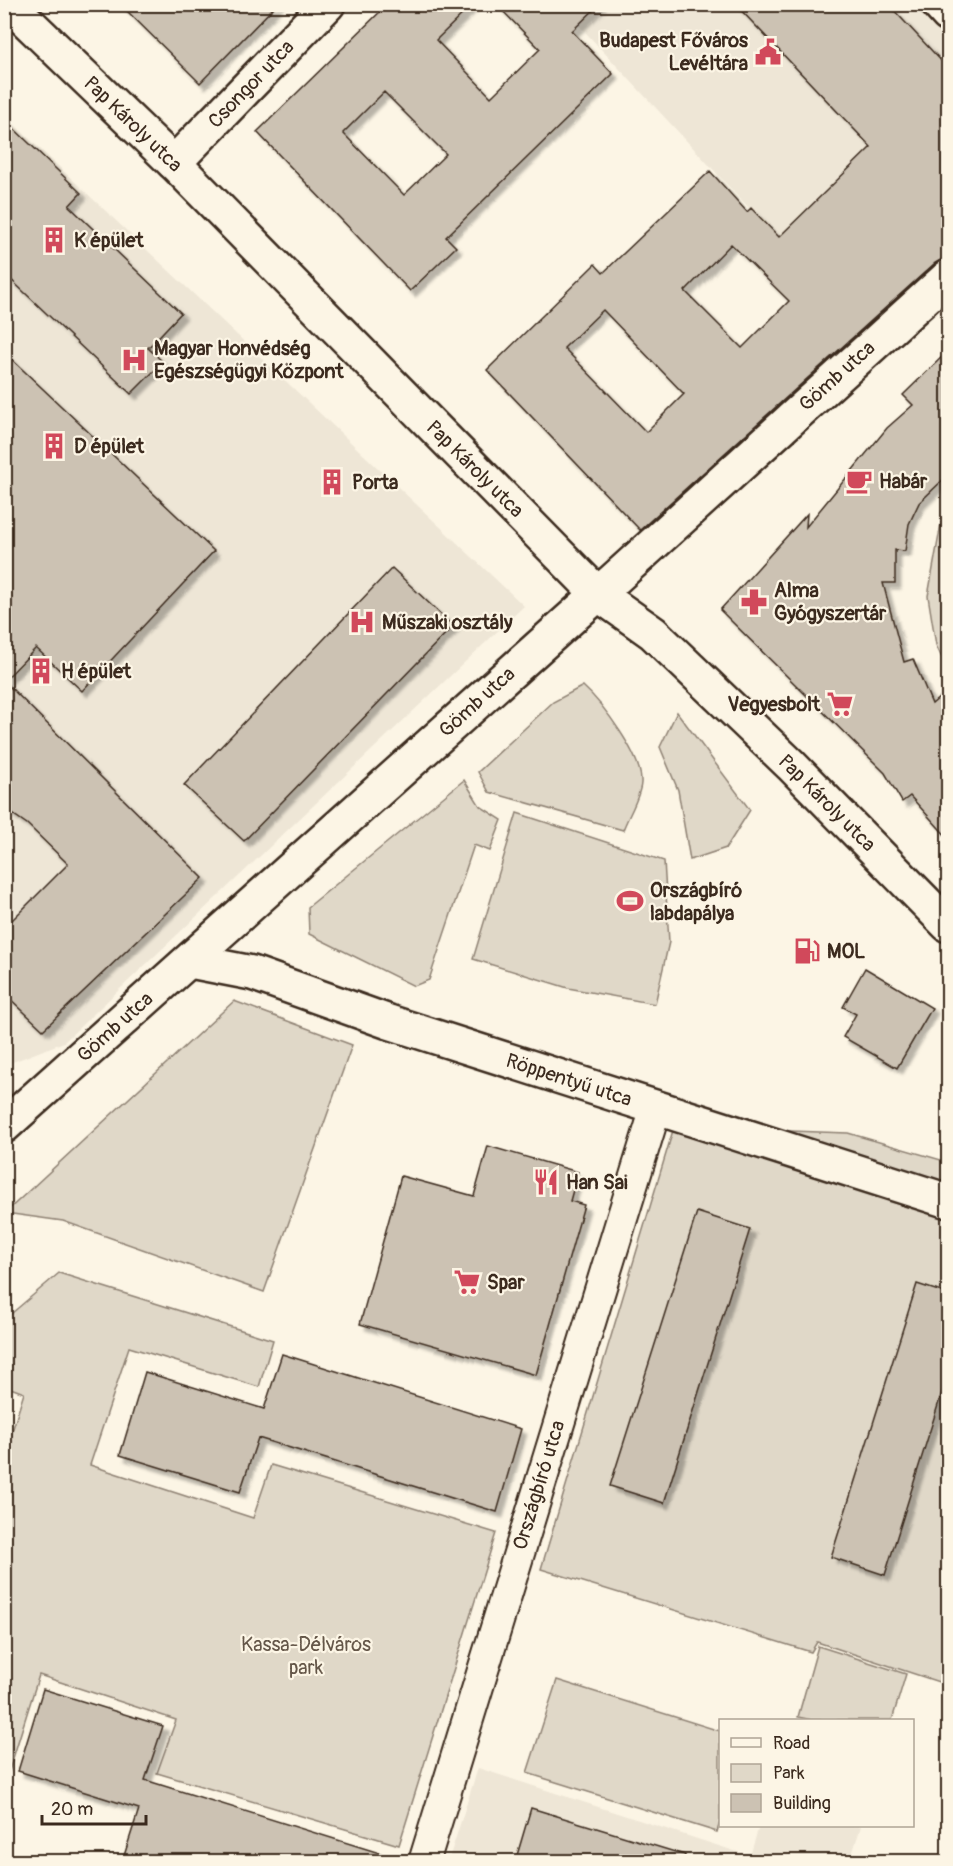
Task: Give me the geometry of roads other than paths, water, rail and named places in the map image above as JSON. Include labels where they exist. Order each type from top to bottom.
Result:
[{"type":"street","name":"Pap Károly utca","points":[[9,4],[174,163],[598,594],[653,633],[791,765],[948,925]]},
{"type":"street","name":"Csongor utca","points":[[174,163],[328,4]]},
{"type":"street","points":[[938,4],[948,15]]},
{"type":"street","name":"Gömb utca","points":[[4,1126],[948,278]]},
{"type":"street","name":"Röppentyű utca","points":[[190,960],[252,973],[389,1022],[948,1201]]},
{"type":"street","name":"Országbíró utca","points":[[424,1862],[656,1108]]},
{"type":"place","name":"Budapest Főváros Levéltára","points":[[768,52]]},
{"type":"place","name":"K épület","points":[[54,240]]},
{"type":"place","name":"Magyar Honvédség Egészségügyi Központ","points":[[134,360]]},
{"type":"place","name":"D épület","points":[[54,446]]},
{"type":"place","name":"Habár","points":[[859,481]]},
{"type":"place","name":"Porta","points":[[332,482]]},
{"type":"place","name":"Alma Gyógyszertár","points":[[754,602]]},
{"type":"place","name":"Műszaki osztály","points":[[362,622]]},
{"type":"place","name":"H épület","points":[[41,671]]},
{"type":"place","name":"Vegyesbolt","points":[[840,704]]},
{"type":"place","name":"Országbíró labdapálya","points":[[630,901]]},
{"type":"place","name":"MOL","points":[[807,951]]},
{"type":"place","name":"Han Sai","points":[[546,1182]]},
{"type":"place","name":"Spar","points":[[467,1282]]},
{"type":"park label","name":"Kassa-Délváros park","points":[[306,1656]]}]
